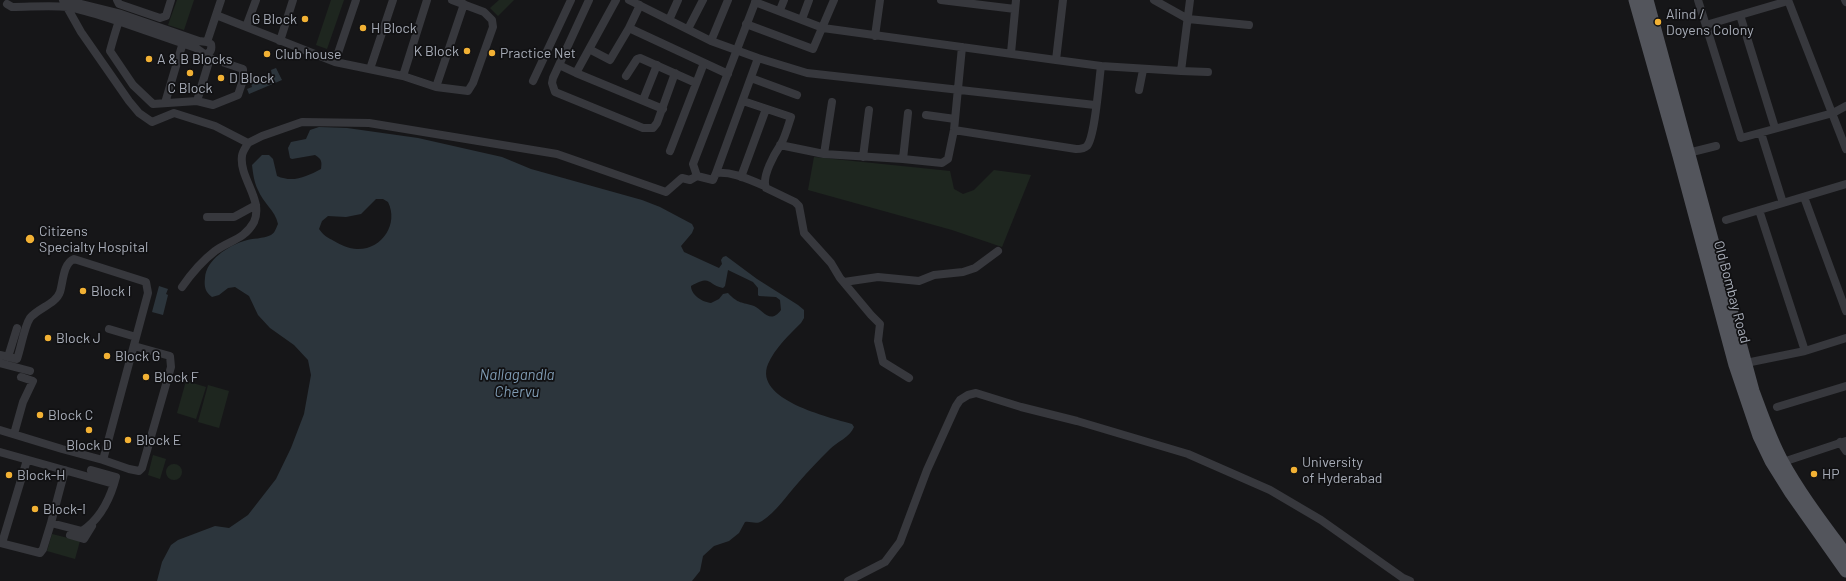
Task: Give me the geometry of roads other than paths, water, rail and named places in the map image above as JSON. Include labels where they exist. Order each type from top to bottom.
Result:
[{"type":"main road","name":"Old Bombay Road","points":[[1642,1],[1688,153],[1753,391],[1766,426],[1783,462],[1798,488],[1846,555]]},
{"type":"main road","name":"Old Bombay Road","points":[[1642,1],[1679,156],[1735,365],[1759,436],[1770,461],[1791,494],[1846,571]]},
{"type":"street","points":[[116,0],[119,4],[160,18],[166,16],[171,0]]},
{"type":"street","points":[[207,42],[221,0]]},
{"type":"street","points":[[246,27],[256,0]]},
{"type":"street","points":[[280,41],[293,0]]},
{"type":"street","points":[[336,62],[356,0]]},
{"type":"street","points":[[370,69],[393,0]]},
{"type":"street","points":[[403,76],[427,0]]},
{"type":"street","points":[[216,15],[336,62],[403,76],[436,87],[468,91],[473,84],[490,34],[492,20],[484,12],[452,0]]},
{"type":"street","points":[[533,81],[571,0]]},
{"type":"street","points":[[589,0],[552,83],[555,92],[648,129],[656,126],[675,73]]},
{"type":"street","points":[[576,73],[616,0]]},
{"type":"street","points":[[629,0],[712,41],[758,58],[807,73],[1096,105]]},
{"type":"street","points":[[669,20],[678,0]]},
{"type":"street","points":[[688,29],[703,0]]},
{"type":"street","points":[[712,41],[728,0]]},
{"type":"street","points":[[780,10],[784,0]]},
{"type":"street","points":[[802,19],[809,0]]},
{"type":"street","points":[[746,24],[810,49],[815,47],[834,0]]},
{"type":"street","points":[[875,36],[880,0]]},
{"type":"street","points":[[941,0],[1015,9]]},
{"type":"street","points":[[1011,53],[1016,0]]},
{"type":"street","points":[[1056,60],[1063,0]]},
{"type":"street","points":[[1154,0],[1188,19],[1249,25]]},
{"type":"street","points":[[1181,71],[1190,0]]},
{"type":"street","points":[[1698,0],[1741,138],[1833,112],[1846,106]]},
{"type":"street","points":[[1706,25],[1788,0],[1833,112],[1846,149]]},
{"type":"street","points":[[697,176],[693,164],[756,1],[823,28],[1101,66],[1143,70],[1208,72]]},
{"type":"street","points":[[6,2],[12,7],[65,2],[96,7],[119,18]]},
{"type":"street","points":[[65,2],[91,12],[119,18],[184,40],[207,42],[210,44],[211,48],[197,101]]},
{"type":"street","points":[[65,2],[81,32],[139,114],[152,122],[174,113],[215,126],[248,142]]},
{"type":"street","points":[[436,87],[464,4]]},
{"type":"street","points":[[589,49],[610,60],[629,28],[640,5]]},
{"type":"street","points":[[1740,15],[1775,128]]},
{"type":"street","points":[[119,18],[110,51],[133,85],[153,104],[197,101],[213,105],[238,96],[243,80],[243,69],[208,56],[184,40]]},
{"type":"street","points":[[629,28],[728,74]]},
{"type":"street","points":[[165,103],[184,40]]},
{"type":"street","points":[[780,145],[824,154],[942,163],[946,161],[949,155],[954,130],[962,47]]},
{"type":"street","points":[[626,76],[639,58],[696,83]]},
{"type":"street","points":[[182,287],[191,274],[216,250],[244,236],[254,221],[256,205],[243,170],[242,156],[248,142],[262,136],[302,122],[369,124],[557,154],[666,192],[682,178],[690,180],[697,176],[713,180],[758,58]]},
{"type":"street","points":[[670,151],[704,63]]},
{"type":"street","points":[[559,65],[663,109]]},
{"type":"street","points":[[642,100],[657,65]]},
{"type":"street","points":[[954,130],[1076,149],[1082,148],[1088,145],[1091,140],[1101,66]]},
{"type":"street","points":[[1139,90],[1143,70]]},
{"type":"street","points":[[751,78],[797,95]]},
{"type":"street","points":[[743,101],[791,117]]},
{"type":"street","points":[[824,154],[832,102]]},
{"type":"street","points":[[765,186],[764,180],[775,151],[780,145],[793,108]]},
{"type":"street","points":[[741,177],[766,109]]},
{"type":"street","points":[[863,157],[869,110]]},
{"type":"street","points":[[903,159],[908,113]]},
{"type":"street","points":[[926,115],[955,119]]},
{"type":"street","points":[[1761,133],[1783,203]]},
{"type":"street","points":[[1688,153],[1716,146]]},
{"type":"street","points":[[716,174],[721,173],[741,177],[765,186],[766,188],[795,202],[799,206],[804,233],[831,263],[844,282],[880,324],[878,341],[883,362],[910,378]]},
{"type":"street","points":[[1726,220],[1846,184]]},
{"type":"street","points":[[1804,197],[1846,311]]},
{"type":"street","points":[[207,217],[234,217],[256,205]]},
{"type":"street","points":[[1759,210],[1805,351]]},
{"type":"street","points":[[844,282],[878,277],[919,281],[934,275],[963,272],[975,268],[998,251]]},
{"type":"street","points":[[0,355],[17,359],[29,320],[35,313],[59,295],[67,266],[71,260],[146,282],[148,293],[103,460]]},
{"type":"street","points":[[8,357],[17,328]]},
{"type":"street","points":[[109,329],[136,336]]},
{"type":"street","points":[[1746,363],[1805,351],[1846,338]]},
{"type":"street","points":[[0,430],[139,471],[142,468],[171,367],[170,356],[134,346]]},
{"type":"street","points":[[0,363],[30,372]]},
{"type":"street","points":[[14,434],[23,402],[33,381],[21,377]]},
{"type":"street","points":[[1777,407],[1846,386]]},
{"type":"street","points":[[848,581],[885,562],[900,542],[928,470],[956,406],[964,397],[976,394],[1077,421],[1188,454],[1270,490],[1321,520],[1403,578],[1410,581]]},
{"type":"street","points":[[1783,462],[1843,442],[1846,451]]},
{"type":"street","points":[[0,452],[114,484]]},
{"type":"street","points":[[27,460],[1,543],[40,553],[43,549],[51,523],[65,470]]},
{"type":"street","points":[[70,535],[84,539],[109,500],[116,477],[91,470]]},
{"type":"street","points":[[51,523],[82,531],[93,524]]},
{"type":"water","points":[[276,68],[282,80],[249,94],[247,89],[252,87],[250,80],[253,79],[255,83],[272,75],[271,70]]},
{"type":"water","name":"Nallagandla Chervu","points":[[319,127],[347,128],[418,138],[502,157],[531,169],[642,200],[660,207],[692,224],[694,228],[692,233],[681,246],[684,252],[719,268],[722,264],[721,260],[726,256],[757,279],[804,310],[804,318],[801,323],[778,347],[768,364],[766,377],[772,388],[782,397],[796,405],[827,417],[852,424],[854,427],[852,431],[818,461],[777,508],[767,517],[758,523],[745,522],[739,533],[729,541],[714,546],[703,556],[700,571],[692,581],[157,581],[162,562],[171,545],[178,540],[215,526],[229,528],[248,515],[276,479],[291,448],[304,414],[311,375],[308,360],[294,345],[270,328],[258,315],[249,296],[235,287],[228,288],[219,295],[212,297],[206,291],[205,281],[206,271],[209,265],[225,250],[244,241],[271,235],[276,229],[278,224],[276,219],[260,195],[254,178],[252,165],[262,155],[269,155],[273,159],[277,176],[283,178],[299,178],[321,169],[321,161],[315,155],[292,159],[290,158],[288,148],[291,142],[306,139],[310,130]],"holes":[[[376,199],[383,199],[388,202],[391,210],[391,219],[390,227],[386,234],[374,245],[366,248],[348,248],[328,237],[319,229],[322,221],[328,216],[346,217],[361,214]],[[728,270],[753,282],[758,288],[759,296],[776,297],[780,300],[781,310],[777,314],[770,316],[754,306],[737,301],[728,293],[723,294],[719,299],[711,303],[701,300],[691,289],[691,286],[703,281],[709,281],[718,287],[723,288],[725,286]]]},
{"type":"water","points":[[159,286],[168,289],[163,315],[152,312]]},
{"type":"place","name":"G Block","points":[[305,19]]},
{"type":"place","name":"Alind / Doyens Colony","points":[[1658,22]]},
{"type":"place","name":"H Block","points":[[363,28]]},
{"type":"place","name":"K Block","points":[[467,51]]},
{"type":"place","name":"Practice Net","points":[[492,53]]},
{"type":"place","name":"Club house","points":[[267,54]]},
{"type":"place","name":"A & B Blocks","points":[[149,59]]},
{"type":"place","name":"C Block","points":[[190,73]]},
{"type":"place","name":"D Block","points":[[221,78]]},
{"type":"place","name":"Citizens Specialty Hospital","points":[[30,239]]},
{"type":"place","name":"Block I","points":[[83,291]]},
{"type":"place","name":"Block J","points":[[48,338]]},
{"type":"place","name":"Block G","points":[[107,356]]},
{"type":"place","name":"Block F","points":[[146,377]]},
{"type":"place","name":"Block C","points":[[40,415]]},
{"type":"place","name":"Block D","points":[[89,430]]},
{"type":"place","name":"Block E","points":[[128,440]]},
{"type":"place","name":"University of Hyderabad","points":[[1294,470]]},
{"type":"place","name":"HP","points":[[1814,474]]},
{"type":"place","name":"Block-H","points":[[9,475]]},
{"type":"place","name":"Block-I","points":[[35,509]]}]
